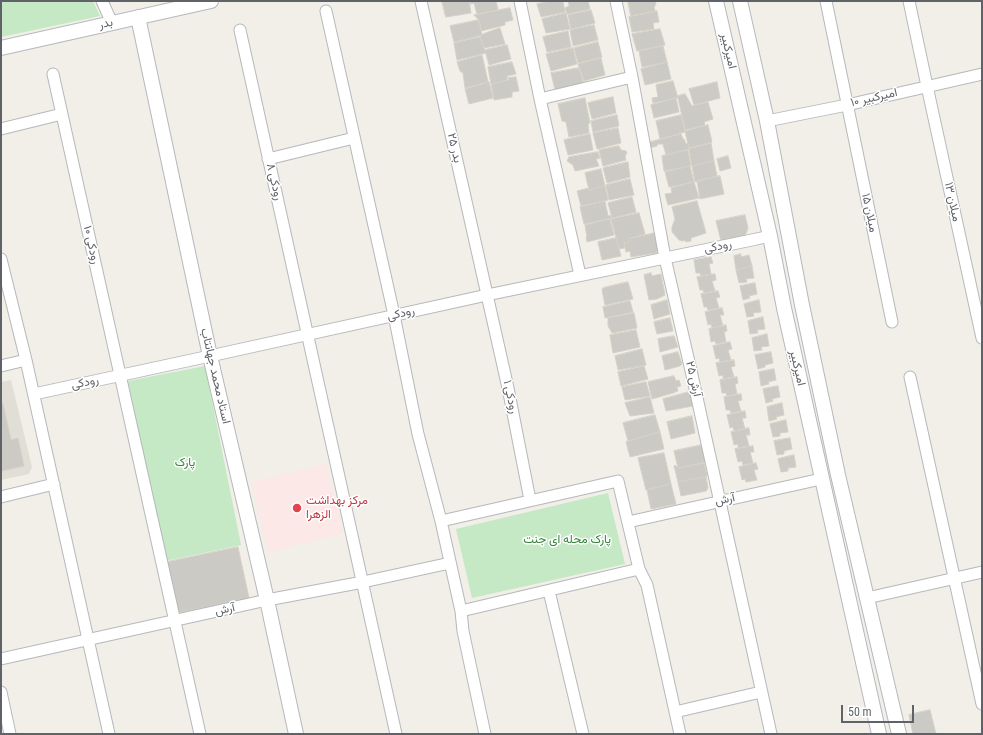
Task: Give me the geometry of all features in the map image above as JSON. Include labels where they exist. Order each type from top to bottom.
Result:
[{"type":"street","points":[[102,1],[112,23]]},
{"type":"street","name":"بدر","points":[[1,48],[211,1]]},
{"type":"street","name":"بدر ۲۵","points":[[421,1],[487,295]]},
{"type":"street","points":[[520,1],[540,99],[580,275]]},
{"type":"street","name":"آرش ۲۵","points":[[616,1],[632,77],[665,258],[771,734]]},
{"type":"street","name":"امیرکبیر","points":[[716,1],[770,236],[821,479],[879,734]]},
{"type":"street","name":"امیرکبیر","points":[[740,1],[767,121],[802,305],[838,475],[898,734]]},
{"type":"street","name":"میلان ۱۵","points":[[826,1],[846,105],[892,322]]},
{"type":"street","name":"میلان ۱۳","points":[[909,1],[926,86],[982,338]]},
{"type":"street","points":[[326,11],[394,315],[418,434],[441,520],[461,611],[463,631],[485,734]]},
{"type":"street","name":"استاد محمد جهانتاب","points":[[138,17],[210,356],[267,600],[296,734]]},
{"type":"street","name":"رودکی ۸","points":[[240,30],[396,734]]},
{"type":"street","name":"رودکی ۱۰","points":[[53,74],[200,734]]},
{"type":"street","name":"امیرکبیر ۱۰","points":[[767,121],[846,105],[982,74]]},
{"type":"street","points":[[540,99],[632,77]]},
{"type":"street","points":[[1,129],[62,114]]},
{"type":"street","points":[[268,158],[354,138]]},
{"type":"street","name":"رودکی","points":[[34,394],[580,275],[770,236]]},
{"type":"street","points":[[1,259],[34,394],[109,734]]},
{"type":"street","name":"رودکی ۱","points":[[487,295],[508,388],[530,500]]},
{"type":"street","points":[[784,308],[802,305]]},
{"type":"street","points":[[1,366],[26,360]]},
{"type":"street","points":[[910,377],[982,704]]},
{"type":"street","name":"آرش","points":[[628,522],[821,479]]},
{"type":"street","points":[[441,520],[618,480],[639,569],[647,585],[680,734]]},
{"type":"street","points":[[1,497],[54,484]]},
{"type":"street","name":"آرش","points":[[1,659],[267,600],[363,582],[450,563]]},
{"type":"street","points":[[461,611],[639,569]]},
{"type":"street","points":[[867,598],[982,572]]},
{"type":"street","points":[[549,591],[583,734]]},
{"type":"street","points":[[1,692],[10,734]]},
{"type":"street","points":[[675,712],[761,692]]},
{"type":"shaded area","points":[[11,380],[32,467],[29,474],[1,480],[1,382]]},
{"type":"shaded area","name":"مرکز بهداشت الزهرا","points":[[326,464],[343,534],[268,552],[251,482]]},
{"type":"green space","points":[[1,1],[93,1],[100,16],[1,37]]},
{"type":"green space","name":"پارک","points":[[205,366],[241,545],[165,561],[128,381]]},
{"type":"green space","name":"پارک محله ای جنت","points":[[608,493],[625,564],[472,598],[456,529]]},
{"type":"building","points":[[442,1],[469,1],[471,13],[446,17]]},
{"type":"building","points":[[470,1],[496,1],[498,10],[477,14],[474,3],[471,4]]},
{"type":"building","points":[[551,1],[563,1],[565,12],[541,17],[537,4]]},
{"type":"building","points":[[568,1],[588,1],[590,9],[567,14],[565,8],[569,6]]},
{"type":"building","points":[[628,1],[655,1],[655,11],[631,16]]},
{"type":"building","points":[[510,8],[513,20],[505,22],[505,25],[481,31],[479,20],[474,15]]},
{"type":"building","points":[[591,10],[595,23],[571,29],[568,15]]},
{"type":"building","points":[[657,11],[659,22],[653,23],[654,29],[632,32],[629,17]]},
{"type":"building","points":[[566,13],[570,29],[546,33],[542,19]]},
{"type":"building","points":[[479,20],[482,35],[454,42],[450,26]]},
{"type":"building","points":[[594,25],[598,40],[573,46],[570,30]]},
{"type":"building","points":[[500,28],[505,44],[484,48],[480,37],[483,34]]},
{"type":"building","points":[[660,29],[665,45],[637,51],[632,34]]},
{"type":"building","points":[[568,31],[571,47],[547,52],[543,37]]},
{"type":"building","points":[[480,37],[486,53],[457,60],[454,43]]},
{"type":"building","points":[[598,42],[602,57],[578,63],[574,48]]},
{"type":"building","points":[[507,45],[511,59],[489,65],[485,50]]},
{"type":"building","points":[[663,46],[667,62],[642,67],[639,51]]},
{"type":"building","points":[[573,48],[577,64],[551,71],[546,54]]},
{"type":"building","points":[[482,55],[488,82],[465,88],[463,73],[460,71],[457,62]]},
{"type":"building","points":[[601,58],[605,75],[584,81],[578,64]]},
{"type":"building","points":[[512,62],[516,74],[507,76],[507,80],[491,84],[488,67]]},
{"type":"building","points":[[667,62],[671,79],[645,85],[641,69]]},
{"type":"building","points":[[579,68],[584,84],[555,90],[551,73]]},
{"type":"building","points":[[516,77],[519,91],[512,92],[512,97],[494,100],[491,84]]},
{"type":"building","points":[[673,81],[678,98],[653,103],[652,98],[658,97],[656,85]]},
{"type":"building","points":[[489,82],[493,98],[469,104],[465,89]]},
{"type":"building","points":[[717,82],[720,98],[694,105],[689,89]]},
{"type":"building","points":[[685,94],[692,106],[708,102],[713,119],[704,122],[705,125],[685,130],[678,96]]},
{"type":"building","points":[[613,97],[616,113],[592,119],[588,103]]},
{"type":"building","points":[[585,98],[590,123],[588,124],[589,133],[569,137],[566,122],[562,121],[558,104]]},
{"type":"building","points":[[676,98],[679,112],[654,118],[651,105]]},
{"type":"building","points":[[617,115],[619,126],[593,132],[591,121]]},
{"type":"building","points":[[681,115],[685,132],[660,139],[656,121]]},
{"type":"building","points":[[708,125],[712,142],[689,149],[685,131]]},
{"type":"building","points":[[618,128],[621,143],[597,149],[593,133]]},
{"type":"building","points":[[590,134],[593,150],[568,155],[564,140]]},
{"type":"building","points":[[681,134],[686,144],[688,143],[689,149],[666,155],[663,144],[658,144],[657,146],[649,148],[647,143]]},
{"type":"building","points":[[711,143],[714,161],[692,166],[689,149]]},
{"type":"building","points":[[619,146],[621,150],[626,151],[627,153],[625,156],[626,160],[603,166],[599,150]]},
{"type":"building","points":[[688,150],[691,166],[664,171],[662,156]]},
{"type":"building","points":[[598,152],[600,158],[596,159],[599,166],[575,171],[573,165],[567,161],[569,157]]},
{"type":"building","points":[[728,156],[731,168],[720,171],[717,159]]},
{"type":"building","points":[[714,161],[717,176],[695,182],[692,166]]},
{"type":"building","points":[[628,162],[630,177],[607,183],[603,168]]},
{"type":"building","points":[[690,166],[694,182],[669,187],[665,172]]},
{"type":"building","points":[[601,169],[605,186],[589,190],[585,173]]},
{"type":"building","points":[[720,176],[724,194],[700,199],[697,181]]},
{"type":"building","points":[[630,179],[634,195],[609,200],[606,185]]},
{"type":"building","points":[[694,182],[699,198],[668,205],[665,194],[672,193],[671,188]]},
{"type":"building","points":[[605,186],[608,200],[581,206],[577,191]]},
{"type":"building","points":[[632,197],[636,212],[612,218],[608,203]]},
{"type":"building","points":[[605,201],[608,216],[610,215],[612,218],[584,224],[580,207]]},
{"type":"building","points":[[697,201],[706,233],[691,238],[691,241],[686,242],[685,240],[679,240],[672,232],[675,219],[672,207]]},
{"type":"building","points":[[639,213],[645,234],[628,239],[629,242],[624,243],[625,248],[619,249],[611,219]]},
{"type":"building","points":[[745,215],[748,228],[745,236],[721,241],[716,221]]},
{"type":"building","points":[[610,219],[614,235],[587,242],[585,225]]},
{"type":"building","points":[[655,233],[659,249],[656,253],[631,257],[630,251],[626,252],[624,243],[629,242],[628,239]]},
{"type":"building","points":[[616,238],[621,256],[602,260],[598,242]]},
{"type":"building","points":[[741,254],[741,257],[749,255],[752,266],[736,270],[734,256]]},
{"type":"building","points":[[711,257],[713,263],[709,264],[711,274],[701,276],[700,273],[696,273],[694,260]]},
{"type":"building","points":[[752,266],[754,278],[746,279],[747,282],[739,283],[736,270]]},
{"type":"building","points":[[651,273],[652,276],[661,274],[665,295],[657,299],[649,300],[644,275]]},
{"type":"building","points":[[715,274],[716,280],[712,281],[715,291],[704,293],[703,290],[700,290],[697,277]]},
{"type":"building","points":[[628,282],[633,299],[605,305],[602,290],[603,288]]},
{"type":"building","points":[[755,283],[757,294],[749,296],[750,298],[743,300],[740,286]]},
{"type":"building","points":[[718,291],[720,297],[716,298],[719,308],[708,310],[707,307],[704,307],[701,294]]},
{"type":"building","points":[[667,300],[670,314],[654,319],[651,305]]},
{"type":"building","points":[[759,300],[761,312],[753,313],[754,316],[747,317],[744,304]]},
{"type":"building","points":[[630,301],[633,312],[605,318],[603,307]]},
{"type":"building","points":[[722,308],[724,315],[720,315],[723,326],[712,328],[711,324],[708,325],[705,312]]},
{"type":"building","points":[[634,313],[637,328],[612,333],[608,326],[608,318]]},
{"type":"building","points":[[763,317],[765,329],[757,330],[758,333],[750,334],[748,321]]},
{"type":"building","points":[[670,318],[673,331],[657,334],[654,322]]},
{"type":"building","points":[[726,325],[727,331],[724,332],[726,342],[716,344],[715,341],[711,342],[709,329]]},
{"type":"building","points":[[636,330],[640,347],[613,353],[610,335]]},
{"type":"building","points":[[767,334],[769,346],[761,347],[762,350],[754,351],[752,338]]},
{"type":"building","points":[[674,336],[678,347],[660,352],[658,339]]},
{"type":"building","points":[[730,342],[732,349],[728,350],[731,360],[720,362],[719,358],[716,359],[713,346]]},
{"type":"building","points":[[642,349],[646,365],[618,370],[615,356]]},
{"type":"building","points":[[678,352],[682,364],[680,366],[665,370],[662,356]]},
{"type":"building","points":[[771,352],[773,363],[758,369],[755,355]]},
{"type":"building","points":[[734,360],[735,366],[731,367],[734,377],[723,379],[723,375],[719,376],[716,363]]},
{"type":"building","points":[[644,366],[648,379],[621,386],[618,372]]},
{"type":"building","points":[[774,369],[776,380],[761,386],[759,372]]},
{"type":"building","points":[[674,376],[676,381],[679,380],[681,386],[677,387],[678,391],[652,399],[648,382]]},
{"type":"building","points":[[737,377],[738,383],[735,384],[737,394],[727,396],[726,393],[722,393],[720,380]]},
{"type":"building","points":[[646,382],[650,396],[625,400],[622,387]]},
{"type":"building","points":[[778,386],[780,397],[772,399],[773,401],[766,403],[763,389]]},
{"type":"building","points":[[689,392],[693,406],[666,411],[663,399]]},
{"type":"building","points":[[741,394],[742,400],[738,401],[741,411],[731,413],[730,410],[726,410],[724,397]]},
{"type":"building","points":[[650,397],[654,413],[630,416],[625,403]]},
{"type":"building","points":[[782,403],[784,415],[769,421],[767,407]]},
{"type":"building","points":[[3,404],[11,440],[18,438],[24,466],[1,471],[1,405]]},
{"type":"building","points":[[745,411],[746,418],[742,418],[745,429],[734,431],[733,427],[730,428],[727,415]]},
{"type":"building","points":[[655,415],[660,432],[628,441],[623,423]]},
{"type":"building","points":[[692,416],[695,433],[671,439],[667,422]]},
{"type":"building","points":[[786,420],[788,432],[780,433],[780,436],[773,437],[770,424]]},
{"type":"building","points":[[749,428],[750,435],[746,435],[749,446],[738,448],[738,444],[734,445],[731,432]]},
{"type":"building","points":[[660,432],[664,449],[630,457],[626,442]]},
{"type":"building","points":[[790,438],[792,449],[784,451],[784,454],[777,455],[774,441]]},
{"type":"building","points":[[702,445],[706,462],[678,468],[674,451]]},
{"type":"building","points":[[753,446],[754,452],[750,452],[753,463],[743,465],[742,461],[738,462],[735,449]]},
{"type":"building","points":[[664,453],[671,484],[646,490],[638,458]]},
{"type":"building","points":[[794,455],[796,467],[788,468],[788,471],[781,472],[778,459]]},
{"type":"building","points":[[704,463],[706,477],[678,482],[675,465],[678,468]]},
{"type":"building","points":[[756,463],[758,469],[754,470],[757,480],[746,482],[745,479],[742,480],[739,467]]},
{"type":"building","points":[[706,477],[708,488],[706,491],[681,496],[678,482]]},
{"type":"building","points":[[671,484],[676,504],[651,509],[647,490]]},
{"type":"building","points":[[238,547],[249,598],[177,613],[167,562]]},
{"type":"building","points":[[930,710],[936,734],[913,734],[909,715]]},
{"type":"place","name":"مرکز بهداشت الزهرا","points":[[297,508]]}]
